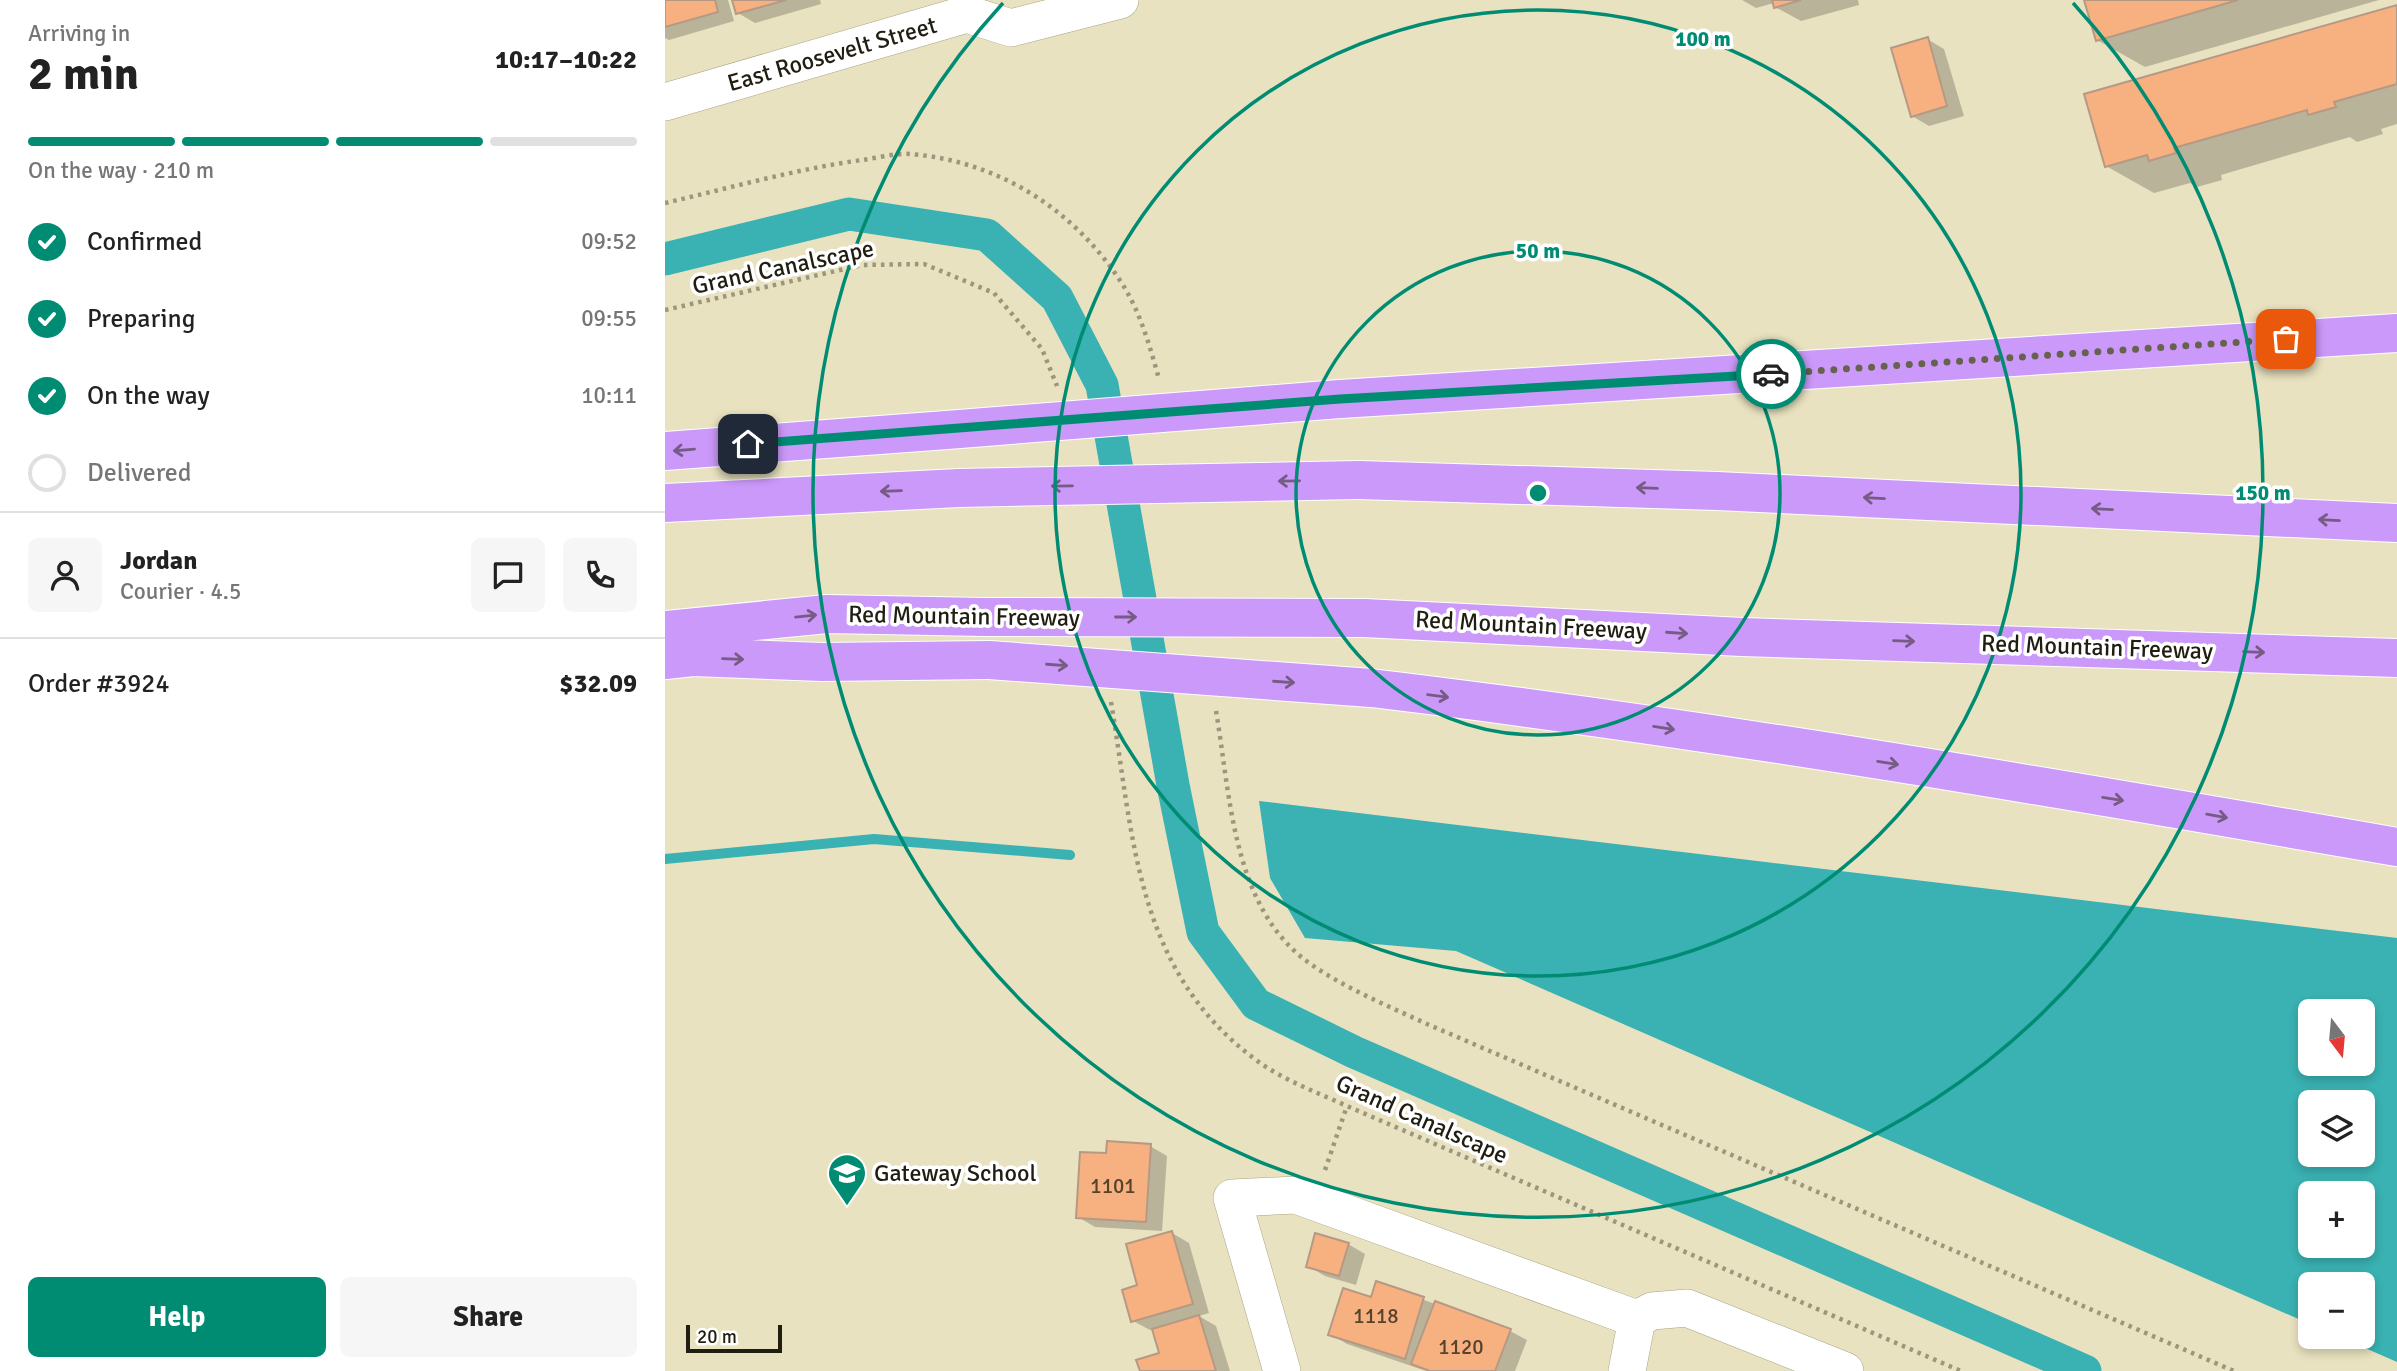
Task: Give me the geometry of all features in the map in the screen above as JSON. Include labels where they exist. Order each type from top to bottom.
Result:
[{"type":"highway","points":[[665,451],[1340,399],[2397,333]]},
{"type":"highway","points":[[665,503],[959,488],[1358,480],[1730,491],[2397,523]]},
{"type":"highway","name":"Red Mountain Freeway","points":[[665,630],[827,614],[1364,618],[1742,637],[2397,658]]},
{"type":"highway","points":[[665,660],[693,657],[822,662],[989,660],[1371,688],[1539,708],[2397,847]]},
{"type":"street","name":"East Roosevelt Street","points":[[665,102],[965,7],[1010,27],[1120,0]]},
{"type":"street","points":[[1282,1371],[1232,1198],[1296,1195],[1637,1319],[1652,1311],[1687,1308],[1845,1371]]},
{"type":"street","points":[[1627,1371],[1637,1319]]},
{"type":"path","points":[[665,203],[832,164],[908,153],[975,166],[1025,188],[1061,212],[1097,250],[1124,287],[1139,318],[1160,382]]},
{"type":"path","name":"Grand Canalscape","points":[[665,310],[862,265],[924,264],[993,293],[1042,349],[1059,391]]},
{"type":"path","name":"Grand Canalscape","points":[[1110,697],[1139,880],[1169,960],[1188,993],[1235,1043],[1288,1079],[1961,1371]]},
{"type":"path","points":[[1216,709],[1240,851],[1254,896],[1278,931],[1310,964],[1427,1024],[2234,1371]]},
{"type":"path","points":[[1296,1195],[1325,1172],[1347,1105]]},
{"type":"water","points":[[1259,801],[2397,938],[2397,1362],[2367,1349],[2375,1349],[2375,1272],[2298,1272],[2298,1319],[1456,951],[1305,938],[1270,878]]},
{"type":"building","points":[[665,0],[715,0],[718,12],[665,27]]},
{"type":"building","points":[[732,0],[786,0],[736,14]]},
{"type":"building","points":[[1772,0],[1801,0],[1774,8]]},
{"type":"building","points":[[2084,0],[2238,0],[2096,41]]},
{"type":"building","points":[[2397,5],[2397,84],[2334,102],[2336,107],[2308,115],[2307,110],[2174,148],[2176,153],[2149,161],[2147,155],[2105,167],[2084,94]]},
{"type":"building","points":[[1928,37],[1947,106],[1911,117],[1891,48]]},
{"type":"building","points":[[1107,1141],[1151,1144],[1146,1222],[1076,1218],[1080,1152],[1106,1153]]},
{"type":"building","points":[[1172,1231],[1193,1304],[1131,1322],[1122,1290],[1137,1285],[1126,1244]]},
{"type":"building","points":[[1315,1233],[1349,1243],[1339,1276],[1306,1267]]},
{"type":"building","points":[[1376,1281],[1424,1297],[1405,1359],[1328,1335],[1343,1288],[1371,1297]]},
{"type":"building","points":[[1435,1301],[1511,1329],[1495,1371],[1430,1371],[1411,1364]]},
{"type":"building","points":[[1199,1315],[1216,1371],[1140,1371],[1136,1360],[1159,1353],[1152,1329]]},
{"type":"waterway","points":[[665,259],[849,214],[987,235],[1057,298],[1102,385],[1173,785],[1203,932],[1256,1004],[1354,1052],[2085,1371]]},
{"type":"waterway","points":[[665,859],[874,839],[1070,855]]},
{"type":"way so far","points":[[1771,374],[2286,339]]},
{"type":"place","name":"Gateway School","points":[[847,1207]]},
{"type":"route","points":[[748,444],[1340,399],[1771,374]]}]
